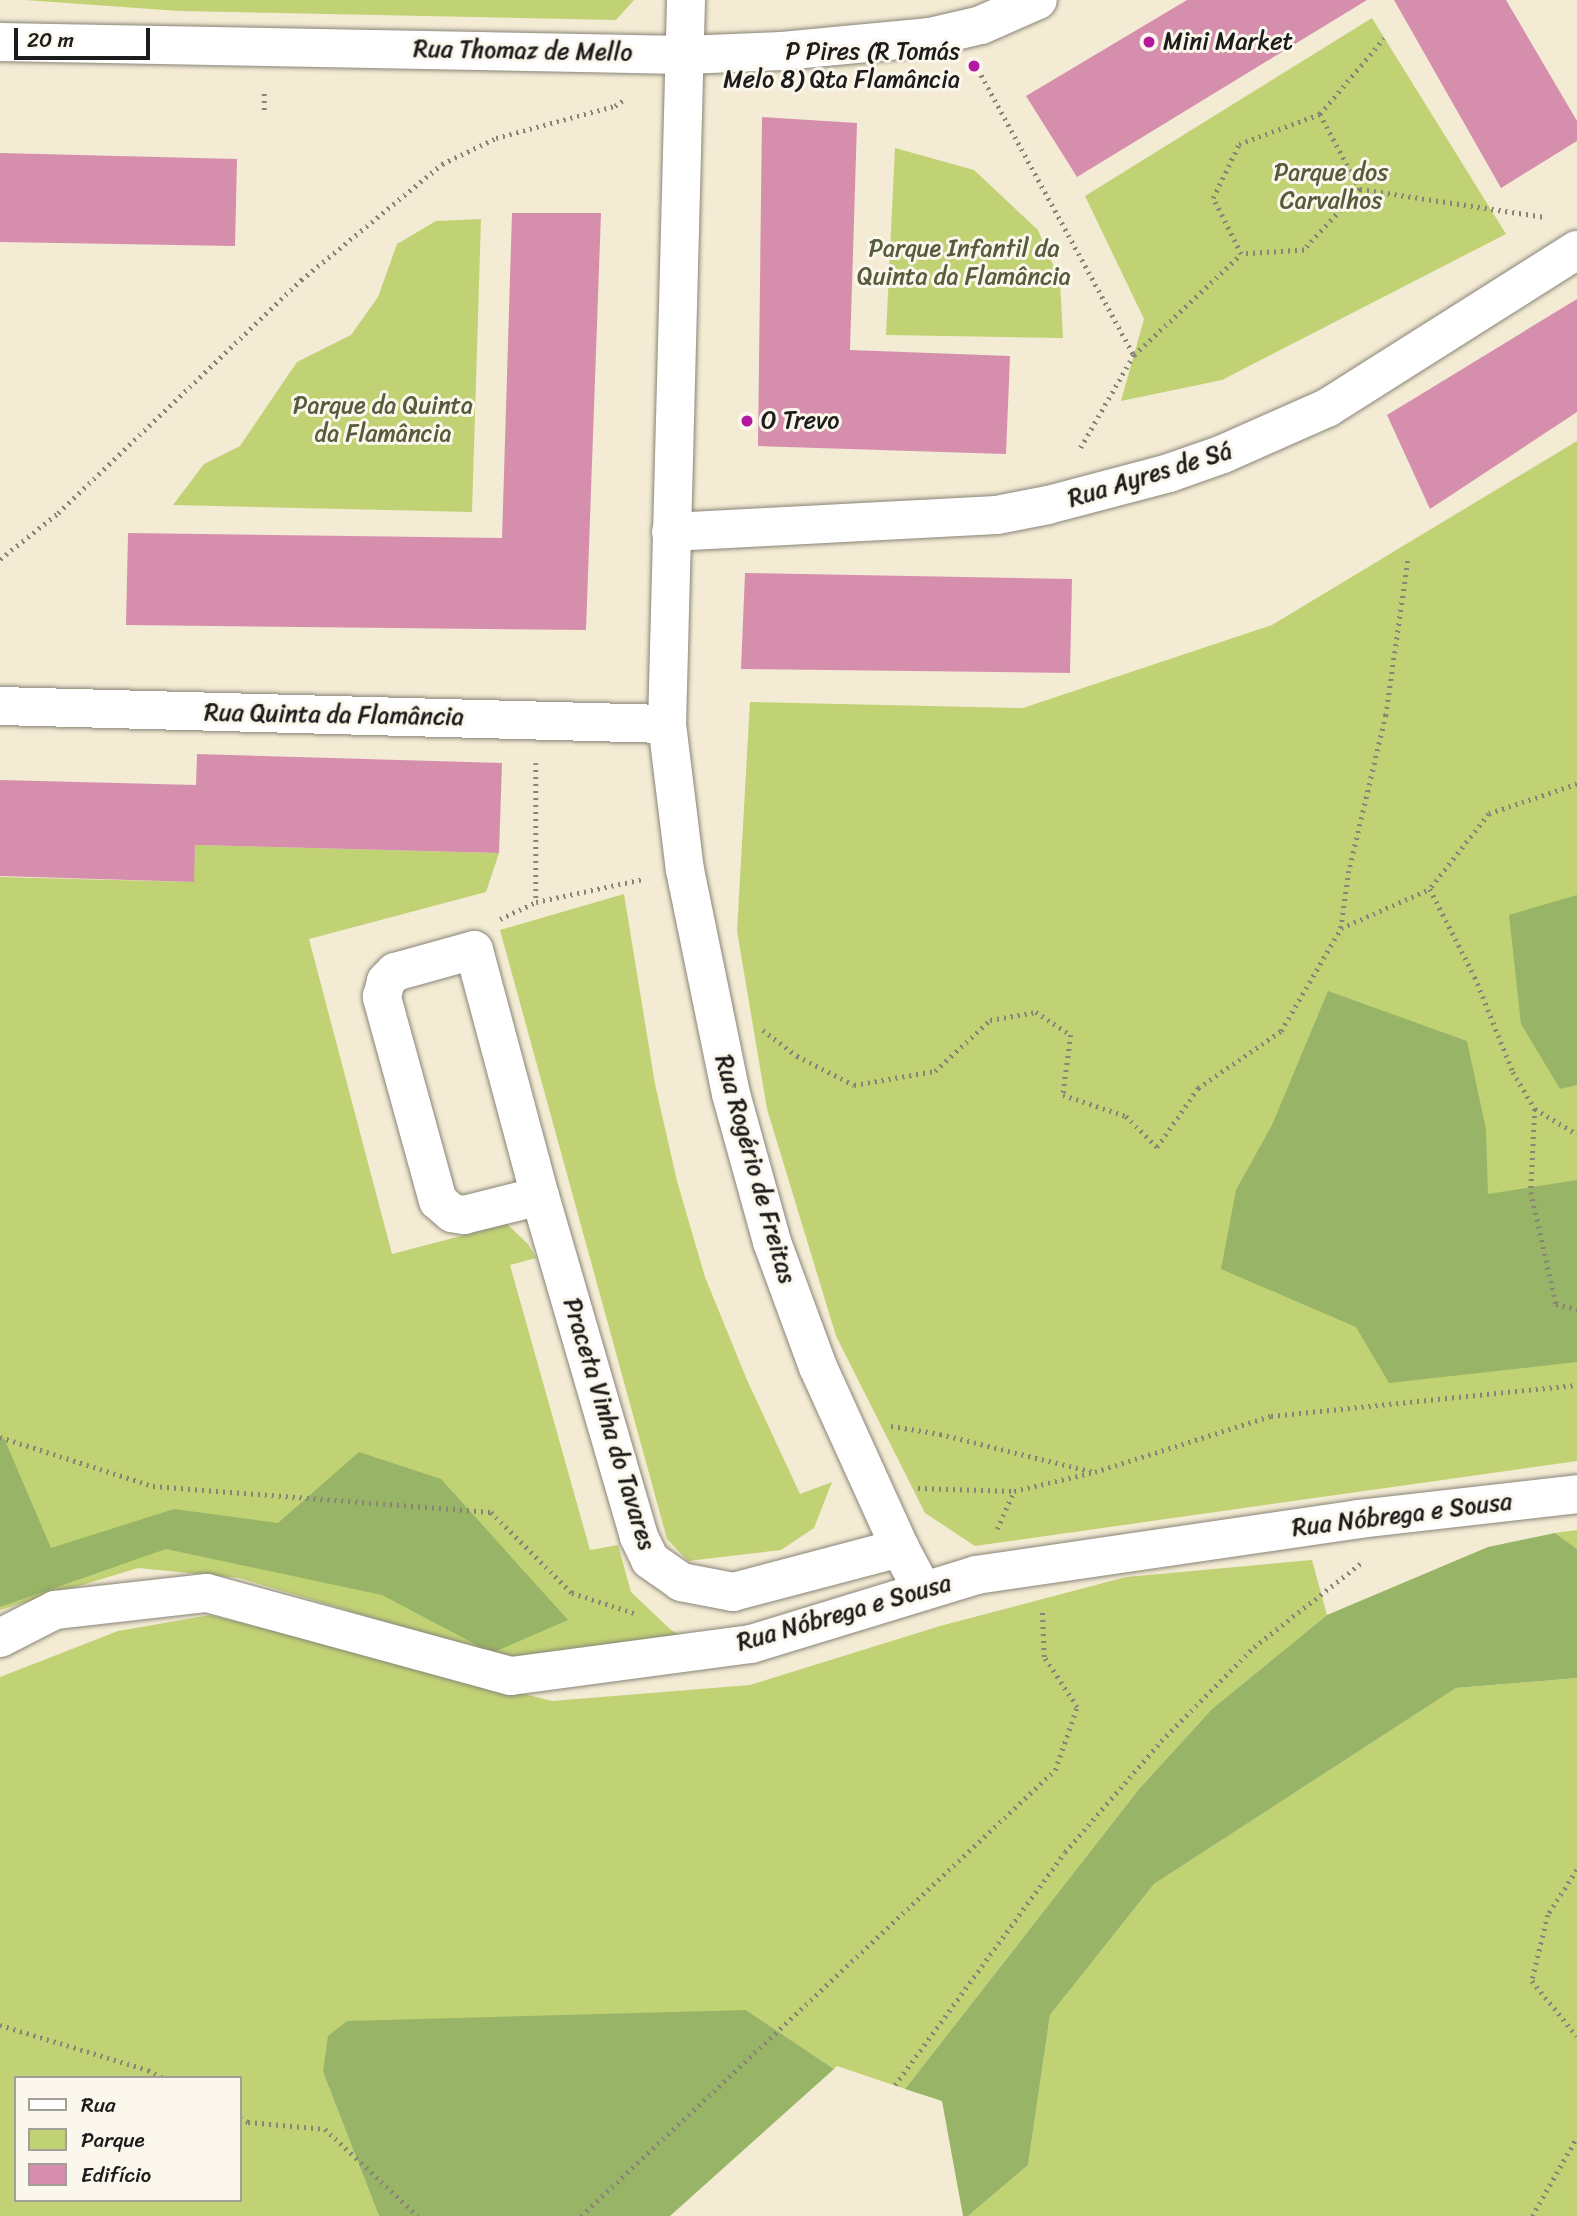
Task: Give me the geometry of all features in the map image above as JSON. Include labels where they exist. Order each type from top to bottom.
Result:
[{"type":"street","name":"Rua Rogério de Freitas","points":[[686,0],[667,724],[685,870],[731,1094],[772,1242],[818,1367],[900,1548],[923,1591]]},
{"type":"street","name":"Rua Thomaz de Mello","points":[[0,42],[685,55],[889,42],[958,31],[998,19],[1038,0]]},
{"type":"street","name":"Rua Ayres de Sá","points":[[671,532],[975,517],[1048,505],[1139,481],[1223,454],[1327,408],[1577,250]]},
{"type":"street","name":"Rua Quinta da Flamância","points":[[0,706],[667,724]]},
{"type":"street","name":"Praceta Vinha do Tavares","points":[[540,1196],[464,1215],[452,1213],[438,1201],[382,998],[386,981],[395,972],[474,950],[540,1196],[639,1537],[650,1560],[681,1582],[733,1592],[900,1548]]},
{"type":"street","name":"Rua Nóbrega e Sousa","points":[[0,1637],[55,1610],[207,1593],[510,1676],[751,1644],[976,1575],[1359,1519],[1577,1494]]},
{"type":"path","points":[[958,31],[1133,355]]},
{"type":"path","points":[[1241,254],[1213,198],[1240,144],[1320,114],[1384,38]]},
{"type":"path","points":[[0,559],[58,513],[301,280],[442,164],[496,138],[615,106],[685,55]]},
{"type":"path","points":[[1320,114],[1360,188]]},
{"type":"path","points":[[1048,505],[1133,355],[1241,254],[1304,250],[1360,188]]},
{"type":"path","points":[[1360,188],[1550,218]]},
{"type":"path","points":[[757,1026],[797,1056],[854,1085],[935,1071],[990,1020],[1037,1012],[1071,1035],[1063,1095],[1126,1116],[1157,1147],[1198,1088],[1281,1031],[1341,928],[1349,871],[1386,715],[1408,561]]},
{"type":"path","points":[[536,720],[536,902],[685,870]]},
{"type":"path","points":[[1341,928],[1430,889],[1489,814],[1577,784]]},
{"type":"path","points":[[1430,889],[1475,976],[1513,1072],[1535,1109],[1577,1134]]},
{"type":"path","points":[[1535,1109],[1531,1192],[1556,1304],[1577,1309]]},
{"type":"path","points":[[910,1487],[1014,1491],[1095,1472],[1271,1416],[1577,1385]]},
{"type":"path","points":[[879,1424],[940,1434],[1095,1472]]},
{"type":"path","points":[[0,1437],[153,1486],[491,1512],[572,1592],[645,1616],[668,1575]]},
{"type":"path","points":[[895,2085],[1065,1852],[1161,1741],[1254,1647],[1363,1562]]},
{"type":"path","points":[[581,2216],[1055,1770],[1077,1707],[1044,1657],[1040,1566]]},
{"type":"path","points":[[1577,1870],[1548,1915],[1532,1981],[1577,2036]]},
{"type":"path","points":[[0,2025],[148,2070],[159,2076]]},
{"type":"path","points":[[242,2119],[247,2122],[325,2129],[418,2216]]},
{"type":"path","points":[[1532,2216],[1577,2137]]},
{"type":"green space","points":[[25,0],[634,0],[616,20],[179,11]]},
{"type":"green space","name":"Parque dos Carvalhos","points":[[1372,18],[1506,234],[1222,380],[1121,401],[1144,319],[1085,196]]},
{"type":"green space","name":"Parque Infantil da Quinta da Flamância","points":[[895,148],[974,170],[1038,230],[1060,281],[1063,338],[886,335]]},
{"type":"green space","name":"Parque da Quinta da Flamância","points":[[481,219],[472,512],[173,505],[204,464],[240,446],[297,362],[351,335],[378,297],[397,244],[436,221]]},
{"type":"green space","points":[[1577,441],[1577,1461],[975,1546],[925,1513],[836,1336],[767,1109],[737,931],[750,702],[1023,708],[1272,625]]},
{"type":"green space","points":[[195,845],[499,853],[486,892],[309,939],[392,1254],[507,1224],[528,1244],[536,1258],[510,1265],[590,1550],[618,1545],[631,1592],[671,1630],[710,1650],[504,1657],[239,1578],[138,1568],[0,1610],[0,877],[193,882]]},
{"type":"green space","points":[[624,894],[655,1084],[677,1181],[705,1277],[747,1380],[800,1494],[832,1482],[814,1528],[781,1550],[688,1561],[667,1539],[500,930]]},
{"type":"green space","points":[[1577,895],[1577,1085],[1560,1089],[1521,1024],[1509,915]]},
{"type":"green space","points":[[1328,991],[1467,1041],[1486,1129],[1488,1194],[1577,1180],[1577,1362],[1389,1383],[1356,1327],[1221,1269],[1236,1190],[1272,1125]]},
{"type":"green space","points":[[4,1438],[51,1548],[174,1509],[278,1523],[359,1452],[441,1479],[568,1620],[492,1653],[382,1595],[166,1549],[0,1607],[0,1440]]},
{"type":"green space","points":[[1577,1530],[1577,1549],[1555,1533]]},
{"type":"green space","points":[[1555,1533],[1577,1549],[1577,1678],[1456,1688],[1154,1884],[1050,2015],[1028,2165],[968,2216],[963,2216],[942,2101],[905,2089],[1139,1789],[1212,1709],[1327,1615],[1488,1547]]},
{"type":"green space","points":[[1312,1560],[1327,1615],[1212,1709],[1139,1789],[905,2089],[837,2066],[834,2069],[746,2010],[323,2072],[379,2216],[0,2216],[0,1677],[118,1631],[210,1615],[552,1701],[750,1685],[940,1626],[1126,1577]]},
{"type":"green space","points":[[1577,1678],[1577,2216],[968,2216],[1028,2165],[1050,2015],[1154,1884],[1456,1688]]},
{"type":"green space","points":[[746,2010],[834,2069],[670,2216],[379,2216],[323,2072],[328,2036],[347,2021]]},
{"type":"building","points":[[1187,0],[1367,0],[1077,177],[1026,96]]},
{"type":"building","points":[[1394,0],[1506,0],[1577,121],[1577,141],[1501,188]]},
{"type":"building","points":[[762,117],[857,123],[850,350],[1010,356],[1006,454],[758,446]]},
{"type":"building","points":[[0,153],[237,159],[235,246],[0,242]]},
{"type":"building","points":[[512,213],[601,213],[586,630],[126,625],[128,533],[502,538]]},
{"type":"building","points":[[1577,299],[1577,412],[1430,509],[1387,415]]},
{"type":"building","points":[[745,573],[1072,579],[1070,673],[741,669]]},
{"type":"building","points":[[197,754],[502,763],[499,853],[195,845],[194,882],[0,876],[0,780],[196,785]]},
{"type":"place","name":"Mini Market","points":[[1149,42]]},
{"type":"place","name":"P Pires (R Tomás Melo 8) Qta Flamância","points":[[974,66]]},
{"type":"place","name":"O Trevo","points":[[747,421]]}]
